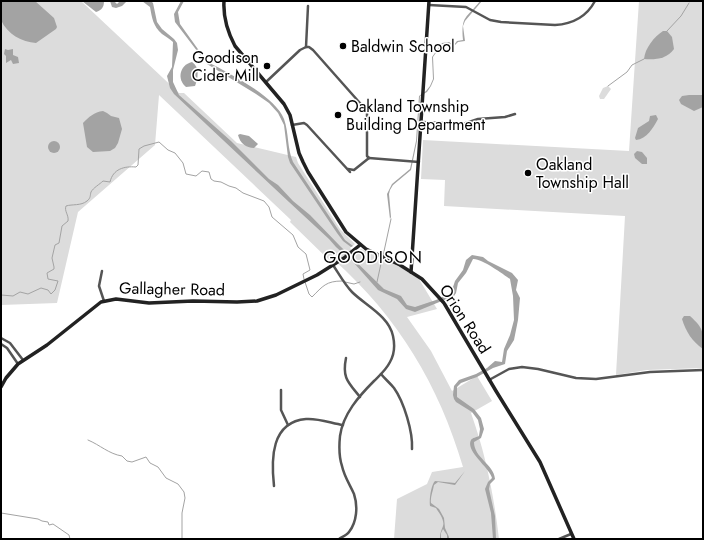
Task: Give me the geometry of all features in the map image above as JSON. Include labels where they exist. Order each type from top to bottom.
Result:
[{"type":"street","name":"Orion Road","points":[[224,1],[224,14],[227,28],[235,46],[284,104],[290,115],[299,153],[308,172],[346,232],[360,245],[422,279],[439,296],[540,462],[574,539]]},
{"type":"street","points":[[411,272],[429,3],[466,7],[490,20],[501,22],[555,25],[563,24],[581,17],[589,10],[595,1]]},
{"type":"street","points":[[306,47],[308,6]]},
{"type":"street","points":[[266,82],[300,50],[306,47],[314,50],[367,111],[367,156],[369,158]]},
{"type":"street","points":[[422,122],[463,124],[478,119],[506,117],[515,114]]},
{"type":"street","points":[[292,125],[307,124],[349,170],[354,170],[369,158],[419,162]]},
{"type":"street","name":"Gallagher Road","points":[[1,387],[6,378],[18,364],[47,345],[78,322],[96,305],[104,301],[116,299],[149,303],[188,301],[258,301],[317,275],[344,258],[360,245]]},
{"type":"street","points":[[333,265],[352,292],[377,312],[384,320],[393,334],[394,348],[393,356],[390,362],[349,411],[340,435],[339,451],[342,466],[357,506],[354,522],[349,532],[339,539]]},
{"type":"street","points":[[102,271],[99,286],[104,301]]},
{"type":"street","points":[[1,338],[10,343],[23,360]]},
{"type":"street","points":[[1,344],[7,348],[18,364]]},
{"type":"street","points":[[346,358],[345,375],[360,397]]},
{"type":"street","points":[[489,380],[509,369],[522,367],[538,369],[576,378],[596,379],[650,372],[703,370]]},
{"type":"street","points":[[381,374],[394,388],[400,398],[411,434],[412,449]]},
{"type":"street","points":[[281,390],[281,410],[288,425]]},
{"type":"street","points":[[274,486],[272,471],[274,446],[288,425],[298,420],[307,419],[343,425]]},
{"type":"street","points":[[559,539],[572,533]]},
{"type":"shaded area","points":[[1,1],[81,1],[179,93],[184,93],[237,143],[296,157],[298,163],[340,229],[355,244],[350,248],[355,253],[361,249],[400,267],[419,279],[437,309],[407,317],[431,351],[452,391],[477,376],[492,401],[471,413],[489,476],[499,539],[394,539],[397,499],[427,484],[432,472],[463,467],[442,408],[429,380],[397,329],[357,282],[334,260],[331,262],[290,222],[291,220],[159,95],[155,145],[78,212],[57,303],[1,305]]},
{"type":"shaded area","points":[[1,1],[35,1],[54,18],[57,27],[36,43],[20,39],[7,29],[1,20]]},
{"type":"shaded area","points":[[82,1],[104,1],[104,3],[103,7],[96,12]]},
{"type":"shaded area","points":[[110,1],[114,1],[117,4],[120,1],[127,1],[122,6],[116,8],[112,7]]},
{"type":"shaded area","points":[[142,1],[151,1],[153,3],[157,22],[162,29],[177,43],[178,50],[173,70],[173,82],[179,95],[231,141],[269,179],[278,185],[293,201],[310,215],[384,289],[401,296],[407,305],[415,307],[436,300],[451,293],[455,281],[463,270],[466,260],[472,255],[483,257],[512,273],[518,280],[516,290],[520,298],[518,320],[514,340],[507,351],[505,364],[461,383],[457,387],[457,397],[474,409],[481,418],[484,429],[481,438],[474,442],[475,448],[480,457],[494,474],[495,479],[490,484],[489,489],[495,516],[496,539],[493,539],[491,513],[485,489],[488,482],[492,478],[487,469],[474,454],[470,444],[473,438],[479,436],[480,429],[478,420],[472,412],[456,402],[453,395],[454,386],[459,380],[476,374],[487,368],[495,361],[502,362],[504,349],[514,320],[513,296],[510,279],[481,261],[473,259],[466,273],[458,283],[454,296],[415,312],[406,309],[397,299],[378,290],[354,263],[174,94],[170,88],[167,76],[172,67],[173,42],[162,34],[157,28],[152,18],[150,7]]},
{"type":"shaded area","points":[[181,1],[184,1],[178,12],[180,24],[205,59],[251,86],[279,110],[286,124],[293,162],[345,240],[353,246],[351,247],[343,241],[290,163],[284,125],[278,113],[269,103],[256,94],[207,64],[175,22],[174,14]]},
{"type":"shaded area","points":[[480,1],[482,1],[465,21],[463,26],[466,18]]},
{"type":"shaded area","points":[[639,1],[703,1],[703,368],[647,370],[616,375],[625,216],[444,206],[445,180],[421,179],[423,140],[629,151]]},
{"type":"shaded area","points":[[463,26],[465,41],[458,42],[454,46],[442,44],[433,57],[434,79],[427,92],[420,96],[417,141],[411,170],[393,185],[390,190],[390,219],[387,194],[392,184],[410,169],[416,141],[419,96],[426,91],[433,79],[432,57],[442,43],[449,42],[454,45],[457,41],[463,40]]},
{"type":"shaded area","points":[[663,31],[667,31],[672,37],[674,49],[664,57],[644,59],[650,43]]},
{"type":"shaded area","points":[[5,49],[13,49],[13,55],[18,57],[19,63],[13,64],[11,60],[6,63],[6,56],[4,54]]},
{"type":"shaded area","points":[[192,62],[195,64],[198,73],[197,80],[195,86],[186,87],[181,81],[181,73],[184,66]]},
{"type":"shaded area","points":[[608,86],[611,89],[604,99],[600,99],[599,96],[603,88]]},
{"type":"shaded area","points":[[703,95],[703,107],[694,111],[681,104],[679,100],[682,96]]},
{"type":"shaded area","points":[[103,111],[111,116],[119,118],[122,129],[115,148],[110,151],[93,152],[87,147],[83,123],[94,114]]},
{"type":"shaded area","points":[[656,115],[658,119],[654,126],[643,138],[636,140],[635,138],[638,128],[649,121],[650,116]]},
{"type":"shaded area","points":[[238,135],[249,136],[258,144],[254,148],[246,146],[239,138]]},
{"type":"shaded area","points":[[52,141],[56,141],[60,147],[56,153],[52,153],[48,149],[48,145]]},
{"type":"shaded area","points":[[637,151],[642,152],[647,158],[647,164],[642,164],[635,158],[634,154]]},
{"type":"shaded area","points":[[684,316],[690,316],[700,327],[703,334],[703,349],[696,343],[685,328],[682,319]]},
{"type":"shaded area","points":[[465,471],[455,485],[438,482],[434,485],[431,503],[439,509],[444,518],[445,528],[449,537],[449,539],[447,539],[447,535],[443,529],[440,539],[440,533],[443,526],[443,521],[436,508],[430,506],[432,486],[435,481],[455,483]]},
{"type":"waterway","points":[[667,31],[681,16],[689,3]]},
{"type":"waterway","points":[[608,86],[627,72],[632,65],[644,59]]},
{"type":"waterway","points":[[1,295],[13,296],[20,292],[28,294],[41,288],[48,290],[51,294],[55,290],[58,281],[48,279],[47,273],[54,269],[52,258],[55,245],[59,243],[62,226],[68,221],[66,206],[82,204],[87,201],[93,189],[103,181],[110,182],[116,171],[127,167],[136,167],[138,165],[139,149],[159,142],[168,150],[175,153],[183,163],[186,174],[196,176],[202,171],[209,172],[211,179],[214,181],[221,182],[264,201],[269,207],[272,217],[293,235],[298,247],[306,254],[310,270],[303,274],[304,279]]},
{"type":"waterway","points":[[383,256],[391,219]]},
{"type":"waterway","points":[[377,282],[382,259]]},
{"type":"waterway","points":[[305,282],[309,294],[312,297],[328,283],[342,281]]},
{"type":"waterway","points":[[345,282],[354,284],[360,282]]},
{"type":"waterway","points":[[88,440],[122,456],[127,461],[132,462],[146,457],[150,463],[158,467],[166,478],[178,484],[184,492],[185,498],[182,513],[182,539]]},
{"type":"waterway","points":[[1,513],[48,522],[49,525],[53,524],[69,535],[70,539]]},
{"type":"place","name":"Baldwin School","points":[[343,46]]},
{"type":"place","name":"Goodison Cider Mill","points":[[267,66]]},
{"type":"place","name":"Oakland Township Building Department","points":[[338,115]]},
{"type":"place","name":"Oakland Township Hall","points":[[528,173]]},
{"type":"district","name":"GOODISON","points":[[373,257]]}]
